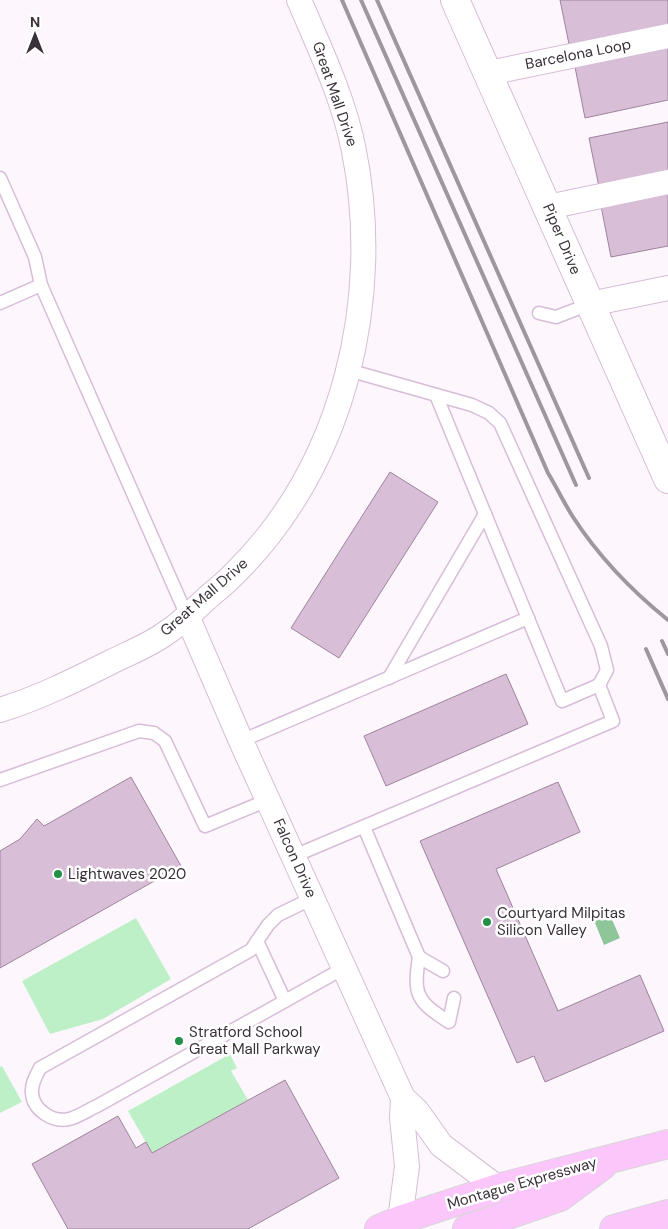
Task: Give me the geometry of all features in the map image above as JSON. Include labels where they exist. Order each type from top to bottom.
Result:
[{"type":"highway","name":"Montague Expressway","points":[[389,1224],[498,1188],[668,1144]]},
{"type":"highway","points":[[467,1229],[560,1197],[613,1157]]},
{"type":"highway","points":[[614,1229],[668,1214]]},
{"type":"street","name":"Great Mall Drive","points":[[0,710],[64,685],[144,646],[166,634],[188,616],[238,570],[263,542],[286,511],[306,477],[334,417],[357,334],[362,301],[364,270],[359,177],[354,149],[337,92],[299,0]]},
{"type":"street","name":"Piper Drive","points":[[455,0],[668,479]]},
{"type":"street","name":"Barcelona Loop","points":[[489,73],[668,36]]},
{"type":"street","points":[[548,207],[668,182]]},
{"type":"street","points":[[590,304],[668,288]]},
{"type":"street","name":"Falcon Drive","points":[[188,616],[241,741],[403,1098],[417,1111],[441,1145],[498,1188]]},
{"type":"street","name":"Falcon Drive","points":[[389,1224],[407,1166],[402,1118],[403,1098]]},
{"type":"lane","points":[[0,178],[35,257],[41,286],[188,616]]},
{"type":"lane","points":[[0,303],[41,286]]},
{"type":"lane","points":[[539,313],[556,317],[590,304]]},
{"type":"lane","points":[[348,370],[472,405],[489,413],[500,423],[600,646],[607,670],[599,685],[562,700],[436,395]]},
{"type":"lane","points":[[389,678],[485,514]]},
{"type":"lane","points":[[241,741],[528,618]]},
{"type":"lane","points":[[294,856],[613,721],[599,685]]},
{"type":"lane","points":[[0,780],[138,731],[154,733],[165,741],[205,826],[268,800]]},
{"type":"lane","points":[[364,827],[419,957],[416,978],[418,997],[430,1009],[449,1022],[454,998]]},
{"type":"lane","points":[[313,898],[278,915],[268,925],[251,950],[40,1068],[34,1079],[32,1094],[37,1108],[53,1119],[68,1119],[97,1106],[344,968]]},
{"type":"lane","points":[[258,942],[285,1001]]},
{"type":"lane","points":[[419,957],[443,971]]},
{"type":"shaded area","points":[[608,910],[620,938],[604,945],[593,918]]},
{"type":"shaded area","points":[[136,918],[171,979],[103,1019],[50,1034],[22,981]]},
{"type":"shaded area","points":[[230,1054],[237,1068],[231,1071],[248,1100],[152,1153],[128,1111]]},
{"type":"shaded area","points":[[2,1066],[22,1102],[0,1113],[0,1067]]},
{"type":"building","points":[[560,0],[668,0],[668,28],[570,49]]},
{"type":"building","points":[[668,48],[668,100],[585,118],[575,67]]},
{"type":"building","points":[[668,122],[668,173],[599,187],[589,138]]},
{"type":"building","points":[[668,192],[668,246],[611,257],[601,206]]},
{"type":"building","points":[[390,472],[438,502],[339,658],[291,628]]},
{"type":"building","points":[[506,674],[528,724],[386,786],[364,736]]},
{"type":"building","points":[[131,777],[181,866],[0,968],[0,851],[20,839],[37,819],[44,826]]},
{"type":"building","name":"Courtyard Milpitas Silicon Valley","points":[[558,782],[580,832],[496,869],[558,1011],[640,975],[664,1031],[545,1082],[534,1056],[517,1063],[420,841]]},
{"type":"building","name":"Stratford School Great Mall Parkway","points":[[285,1080],[339,1178],[248,1229],[68,1229],[32,1164],[118,1116],[136,1148],[146,1142],[152,1153]]},
{"type":"railway","points":[[342,0],[548,473],[573,517],[605,560],[629,585],[668,620]]},
{"type":"railway","points":[[361,0],[576,485]]},
{"type":"railway","points":[[377,0],[589,478]]},
{"type":"railway","points":[[662,641],[668,654]]},
{"type":"railway","points":[[646,649],[668,699]]},
{"type":"place","name":"Lightwaves 2020","points":[[58,874]]},
{"type":"place","name":"Courtyard Milpitas Silicon Valley","points":[[487,922]]},
{"type":"place","name":"Stratford School Great Mall Parkway","points":[[179,1041]]}]
